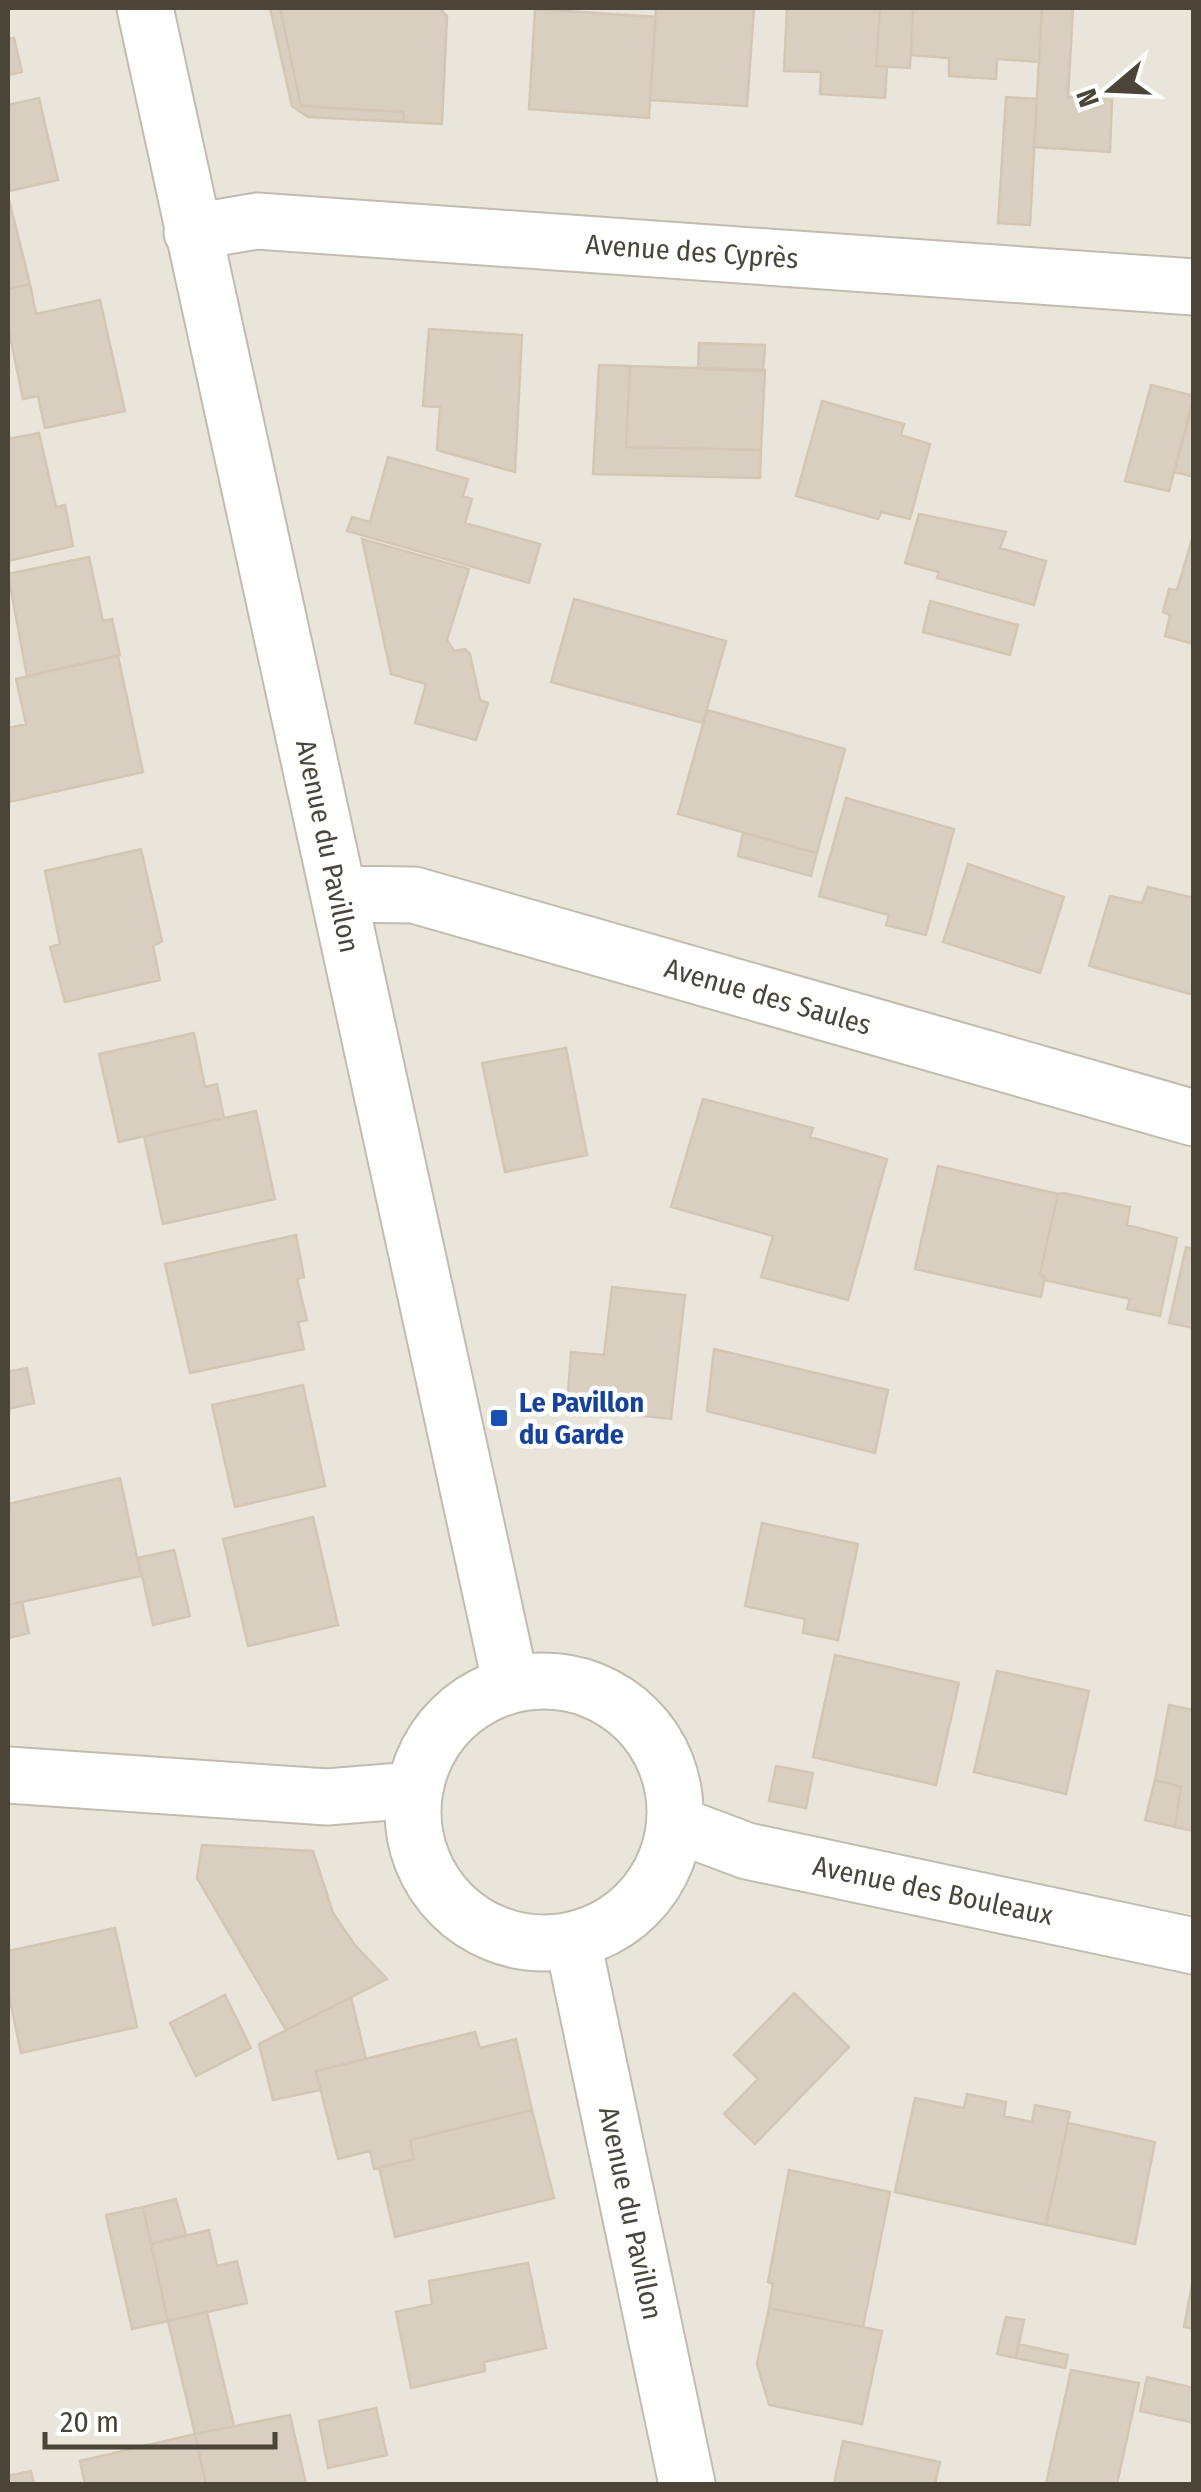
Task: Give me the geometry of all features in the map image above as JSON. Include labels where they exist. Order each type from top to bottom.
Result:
[{"type":"street","name":"Avenue du Pavillon","points":[[145,8],[511,1685]]},
{"type":"street","name":"Avenue des Cyprès","points":[[192,232],[257,221],[1192,284]]},
{"type":"street","name":"Avenue des Saules","points":[[339,894],[414,896],[1194,1118]]},
{"type":"street","points":[[553,1680],[594,1690],[630,1712],[657,1744],[673,1782],[675,1824],[666,1865],[643,1900],[612,1926],[573,1942],[530,1944],[488,1932],[453,1908],[428,1874],[414,1833],[414,1790],[426,1754],[447,1723],[477,1698],[511,1685],[553,1680]]},
{"type":"street","points":[[8,1775],[327,1796],[414,1790]]},
{"type":"street","name":"Avenue des Bouleaux","points":[[675,1824],[747,1851],[1194,1946]]},
{"type":"street","name":"Avenue du Pavillon","points":[[573,1942],[687,2484]]},
{"type":"shaded area","points":[[8,8],[1193,8],[1193,2484],[8,2484]]},
{"type":"building","points":[[270,8],[280,8],[301,106],[403,112],[404,122],[308,117],[292,106]]},
{"type":"building","points":[[280,8],[439,8],[447,16],[442,124],[404,122],[403,112],[301,106]]},
{"type":"building","points":[[656,8],[754,8],[747,106],[650,100]]},
{"type":"building","points":[[787,8],[880,8],[876,66],[887,66],[885,98],[820,94],[821,72],[784,71]]},
{"type":"building","points":[[880,8],[913,8],[910,68],[876,66]]},
{"type":"building","points":[[913,8],[1042,8],[1039,62],[997,59],[996,79],[949,76],[949,58],[911,55]]},
{"type":"building","points":[[1042,8],[1073,8],[1068,97],[1112,100],[1110,152],[1034,147]]},
{"type":"building","points":[[535,9],[656,17],[649,118],[529,109]]},
{"type":"building","points":[[14,38],[22,72],[8,75],[8,39]]},
{"type":"building","points":[[1006,97],[1037,99],[1030,225],[998,223]]},
{"type":"building","points":[[39,98],[58,180],[9,191],[8,196],[8,105]]},
{"type":"building","points":[[8,196],[30,284],[8,289]]},
{"type":"building","points":[[30,284],[36,314],[100,300],[125,411],[45,428],[38,396],[23,399],[8,326],[8,289]]},
{"type":"building","points":[[429,329],[522,335],[515,472],[437,450],[440,407],[423,406]]},
{"type":"building","points":[[699,343],[765,345],[763,371],[698,369]]},
{"type":"building","points":[[599,365],[630,366],[626,447],[761,450],[760,478],[593,474]]},
{"type":"building","points":[[630,366],[765,370],[761,450],[626,447]]},
{"type":"building","points":[[1151,385],[1194,396],[1169,491],[1125,481]]},
{"type":"building","points":[[1194,400],[1194,477],[1174,472]]},
{"type":"building","points":[[822,401],[904,424],[901,435],[930,444],[910,519],[881,512],[878,519],[796,496]]},
{"type":"building","points":[[39,433],[56,507],[65,505],[73,546],[8,561],[8,439]]},
{"type":"building","points":[[388,457],[468,479],[463,496],[472,499],[465,523],[540,544],[529,583],[347,531],[352,517],[370,522]]},
{"type":"building","points":[[919,514],[1006,532],[1000,548],[1046,561],[1034,605],[937,578],[939,572],[905,563]]},
{"type":"building","points":[[1194,532],[1194,644],[1165,636],[1170,615],[1163,612],[1169,589],[1177,590]]},
{"type":"building","points":[[362,539],[469,569],[447,640],[454,651],[465,649],[470,654],[480,700],[488,703],[476,740],[415,723],[426,684],[391,674]]},
{"type":"building","points":[[89,557],[103,621],[112,619],[120,655],[27,676],[8,574]]},
{"type":"building","points":[[574,599],[726,641],[703,723],[551,682]]},
{"type":"building","points":[[930,601],[1018,625],[1010,655],[923,632]]},
{"type":"building","points":[[118,656],[143,772],[9,802],[8,728],[26,724],[16,679]]},
{"type":"building","points":[[707,710],[845,749],[817,853],[678,814]]},
{"type":"building","points":[[846,798],[954,829],[926,935],[886,925],[889,915],[819,896]]},
{"type":"building","points":[[743,833],[817,853],[811,876],[738,856]]},
{"type":"building","points":[[141,849],[162,941],[153,946],[160,980],[65,1002],[50,947],[60,944],[45,871]]},
{"type":"building","points":[[968,864],[1064,897],[1040,973],[943,942]]},
{"type":"building","points":[[1148,887],[1194,898],[1194,995],[1089,966],[1110,896],[1142,903]]},
{"type":"building","points":[[194,1033],[205,1087],[217,1084],[224,1118],[119,1142],[99,1054]]},
{"type":"building","points":[[566,1048],[587,1155],[505,1172],[482,1063]]},
{"type":"building","points":[[703,1099],[813,1128],[810,1137],[887,1159],[848,1300],[761,1277],[773,1236],[671,1207]]},
{"type":"building","points":[[256,1111],[275,1199],[163,1224],[144,1136]]},
{"type":"building","points":[[938,1166],[1058,1194],[1040,1274],[1045,1277],[1041,1297],[915,1269]]},
{"type":"building","points":[[1058,1194],[1130,1207],[1127,1225],[1177,1238],[1160,1316],[1127,1309],[1130,1299],[1045,1280],[1040,1274]]},
{"type":"building","points":[[296,1235],[304,1277],[297,1279],[307,1320],[298,1322],[304,1349],[190,1373],[165,1264]]},
{"type":"building","points":[[1186,1247],[1194,1249],[1194,1328],[1169,1323]]},
{"type":"building","points":[[612,1287],[685,1295],[671,1419],[567,1408],[571,1352],[604,1355]]},
{"type":"building","points":[[714,1349],[888,1390],[875,1453],[707,1411]]},
{"type":"building","points":[[27,1368],[34,1403],[8,1409],[8,1372]]},
{"type":"building","points":[[303,1385],[325,1486],[235,1507],[212,1405]]},
{"type":"building","points":[[120,1478],[141,1576],[8,1605],[8,1504]]},
{"type":"building","points":[[313,1517],[338,1625],[248,1646],[223,1539]]},
{"type":"building","points":[[762,1523],[858,1544],[838,1640],[803,1633],[805,1619],[745,1606]]},
{"type":"building","points":[[174,1550],[190,1616],[153,1625],[138,1558]]},
{"type":"building","points":[[22,1602],[29,1633],[9,1638],[8,1605]]},
{"type":"building","points":[[835,1655],[959,1683],[936,1785],[813,1757]]},
{"type":"building","points":[[997,1671],[1089,1691],[1066,1794],[974,1772]]},
{"type":"building","points":[[1169,1705],[1194,1710],[1194,1831],[1175,1827],[1181,1787],[1155,1780]]},
{"type":"building","points":[[776,1766],[813,1773],[806,1808],[769,1801]]},
{"type":"building","points":[[1155,1780],[1181,1787],[1175,1827],[1145,1820]]},
{"type":"building","points":[[202,1845],[313,1851],[333,1913],[355,1945],[387,1979],[286,2030],[197,1878]]},
{"type":"building","points":[[115,1928],[137,2027],[21,2053],[8,1990],[8,1951]]},
{"type":"building","points":[[794,1993],[849,2047],[755,2144],[724,2114],[758,2079],[734,2055]]},
{"type":"building","points":[[225,1995],[251,2048],[196,2076],[170,2023]]},
{"type":"building","points":[[351,1997],[366,2059],[316,2071],[320,2090],[273,2100],[259,2044]]},
{"type":"building","points":[[475,2032],[480,2048],[516,2039],[532,2110],[410,2140],[414,2159],[374,2169],[370,2151],[338,2159],[316,2071]]},
{"type":"building","points":[[967,2094],[1006,2102],[1004,2116],[1032,2122],[1035,2105],[1070,2112],[1046,2225],[895,2192],[915,2098],[964,2108]]},
{"type":"building","points":[[532,2110],[554,2198],[395,2237],[379,2167],[414,2159],[410,2140]]},
{"type":"building","points":[[1068,2123],[1155,2142],[1135,2244],[1046,2225]]},
{"type":"building","points":[[789,2170],[890,2192],[863,2327],[769,2308],[773,2284],[768,2282]]},
{"type":"building","points":[[176,2199],[186,2235],[151,2244],[143,2207]]},
{"type":"building","points":[[143,2207],[168,2321],[132,2329],[106,2215]]},
{"type":"building","points":[[209,2230],[217,2266],[237,2261],[247,2303],[168,2321],[151,2244]]},
{"type":"building","points":[[528,2263],[546,2348],[484,2362],[485,2371],[411,2388],[396,2312],[432,2304],[429,2281]]},
{"type":"building","points":[[1194,2274],[1194,2329],[1184,2327]]},
{"type":"building","points":[[769,2308],[882,2331],[862,2424],[769,2405],[757,2364]]},
{"type":"building","points":[[207,2312],[234,2426],[195,2434],[168,2321]]},
{"type":"building","points":[[1006,2317],[1024,2320],[1016,2358],[997,2354]]},
{"type":"building","points":[[1018,2344],[1068,2355],[1065,2368],[1016,2358]]},
{"type":"building","points":[[1071,2370],[1139,2383],[1117,2484],[1046,2484]]},
{"type":"building","points":[[1147,2377],[1194,2388],[1194,2423],[1140,2411]]},
{"type":"building","points":[[376,2408],[387,2455],[328,2468],[319,2421]]},
{"type":"building","points":[[290,2415],[306,2484],[206,2484],[195,2434]]},
{"type":"building","points":[[195,2434],[206,2484],[85,2484],[80,2461]]},
{"type":"building","points":[[843,2441],[940,2462],[935,2484],[834,2484]]},
{"type":"building","points":[[31,2471],[34,2484],[8,2484],[8,2476]]},
{"type":"place","name":"Le Pavillon du Garde","points":[[499,1418]]}]
